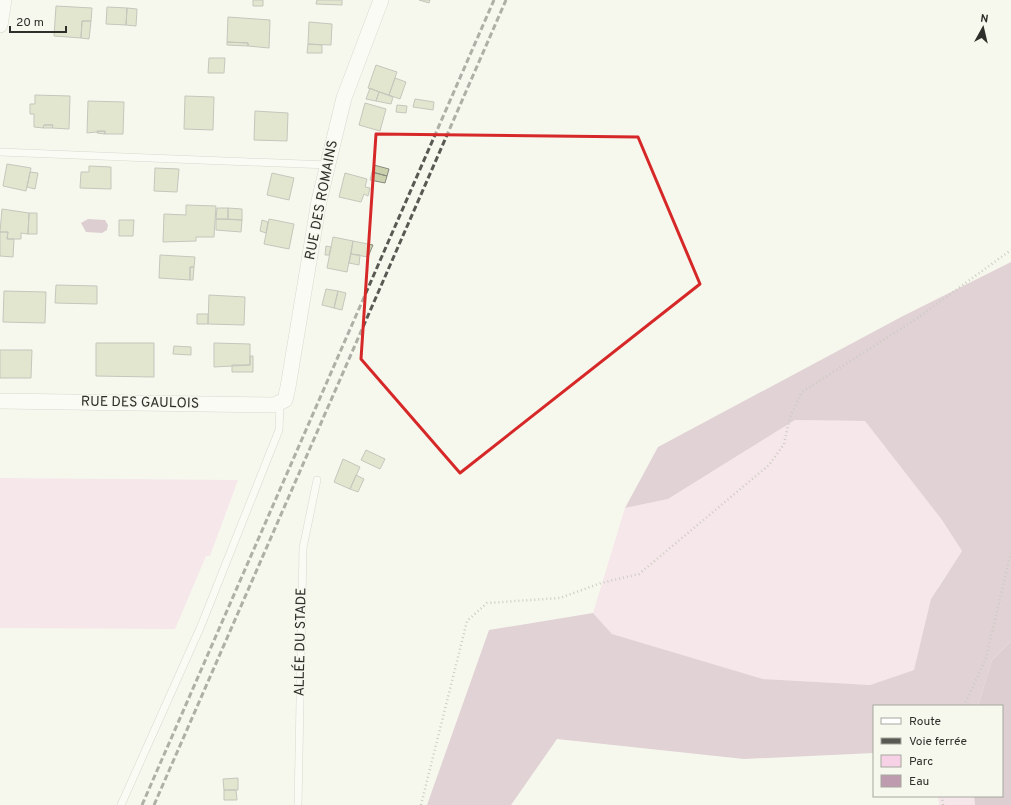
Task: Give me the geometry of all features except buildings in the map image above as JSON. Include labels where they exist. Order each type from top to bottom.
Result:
[{"type":"street","points":[[0,25],[4,0]]},
{"type":"street","name":"RUE DES ROMAINS","points":[[280,404],[287,396],[319,201],[344,98],[381,0]]},
{"type":"street","name":"RUE DES GAULOIS","points":[[0,401],[280,404]]},
{"type":"lane","points":[[0,152],[328,165]]},
{"type":"lane","points":[[121,805],[201,626],[276,437],[281,418],[280,404]]},
{"type":"lane","name":"ALLÉE DU STADE","points":[[298,805],[303,548],[317,480]]},
{"type":"path","points":[[421,805],[467,621],[487,603],[560,598],[601,582],[639,574],[769,465],[784,444],[790,417],[802,392],[916,320],[1011,250]]},
{"type":"path","points":[[964,705],[986,658],[1011,552]]},
{"type":"highlighted area","points":[[376,134],[638,137],[700,284],[460,473],[361,359]]},
{"type":"green space","points":[[795,420],[865,421],[942,520],[962,551],[938,587],[914,670],[870,685],[763,679],[612,634],[593,613],[625,508],[668,499]]},
{"type":"green space","points":[[0,478],[238,480],[210,556],[206,556],[175,629],[0,628]]},
{"type":"green space","points":[[938,797],[974,797],[975,805],[939,805]]},
{"type":"shaded area","points":[[1011,262],[1011,641],[992,660],[978,705],[873,705],[873,753],[744,759],[557,739],[511,805],[427,805],[489,630],[593,613],[612,634],[763,679],[870,685],[914,670],[931,599],[962,551],[942,520],[865,421],[795,420],[668,499],[625,508],[658,447],[903,316]]},
{"type":"water","points":[[88,219],[105,220],[108,225],[107,230],[102,233],[86,232],[81,223]]},
{"type":"water","points":[[1011,641],[1011,805],[975,805],[974,797],[1003,797],[1003,705],[978,705],[992,660]]},
{"type":"railway","points":[[142,805],[494,0]]},
{"type":"railway","points":[[154,805],[506,0]]}]
